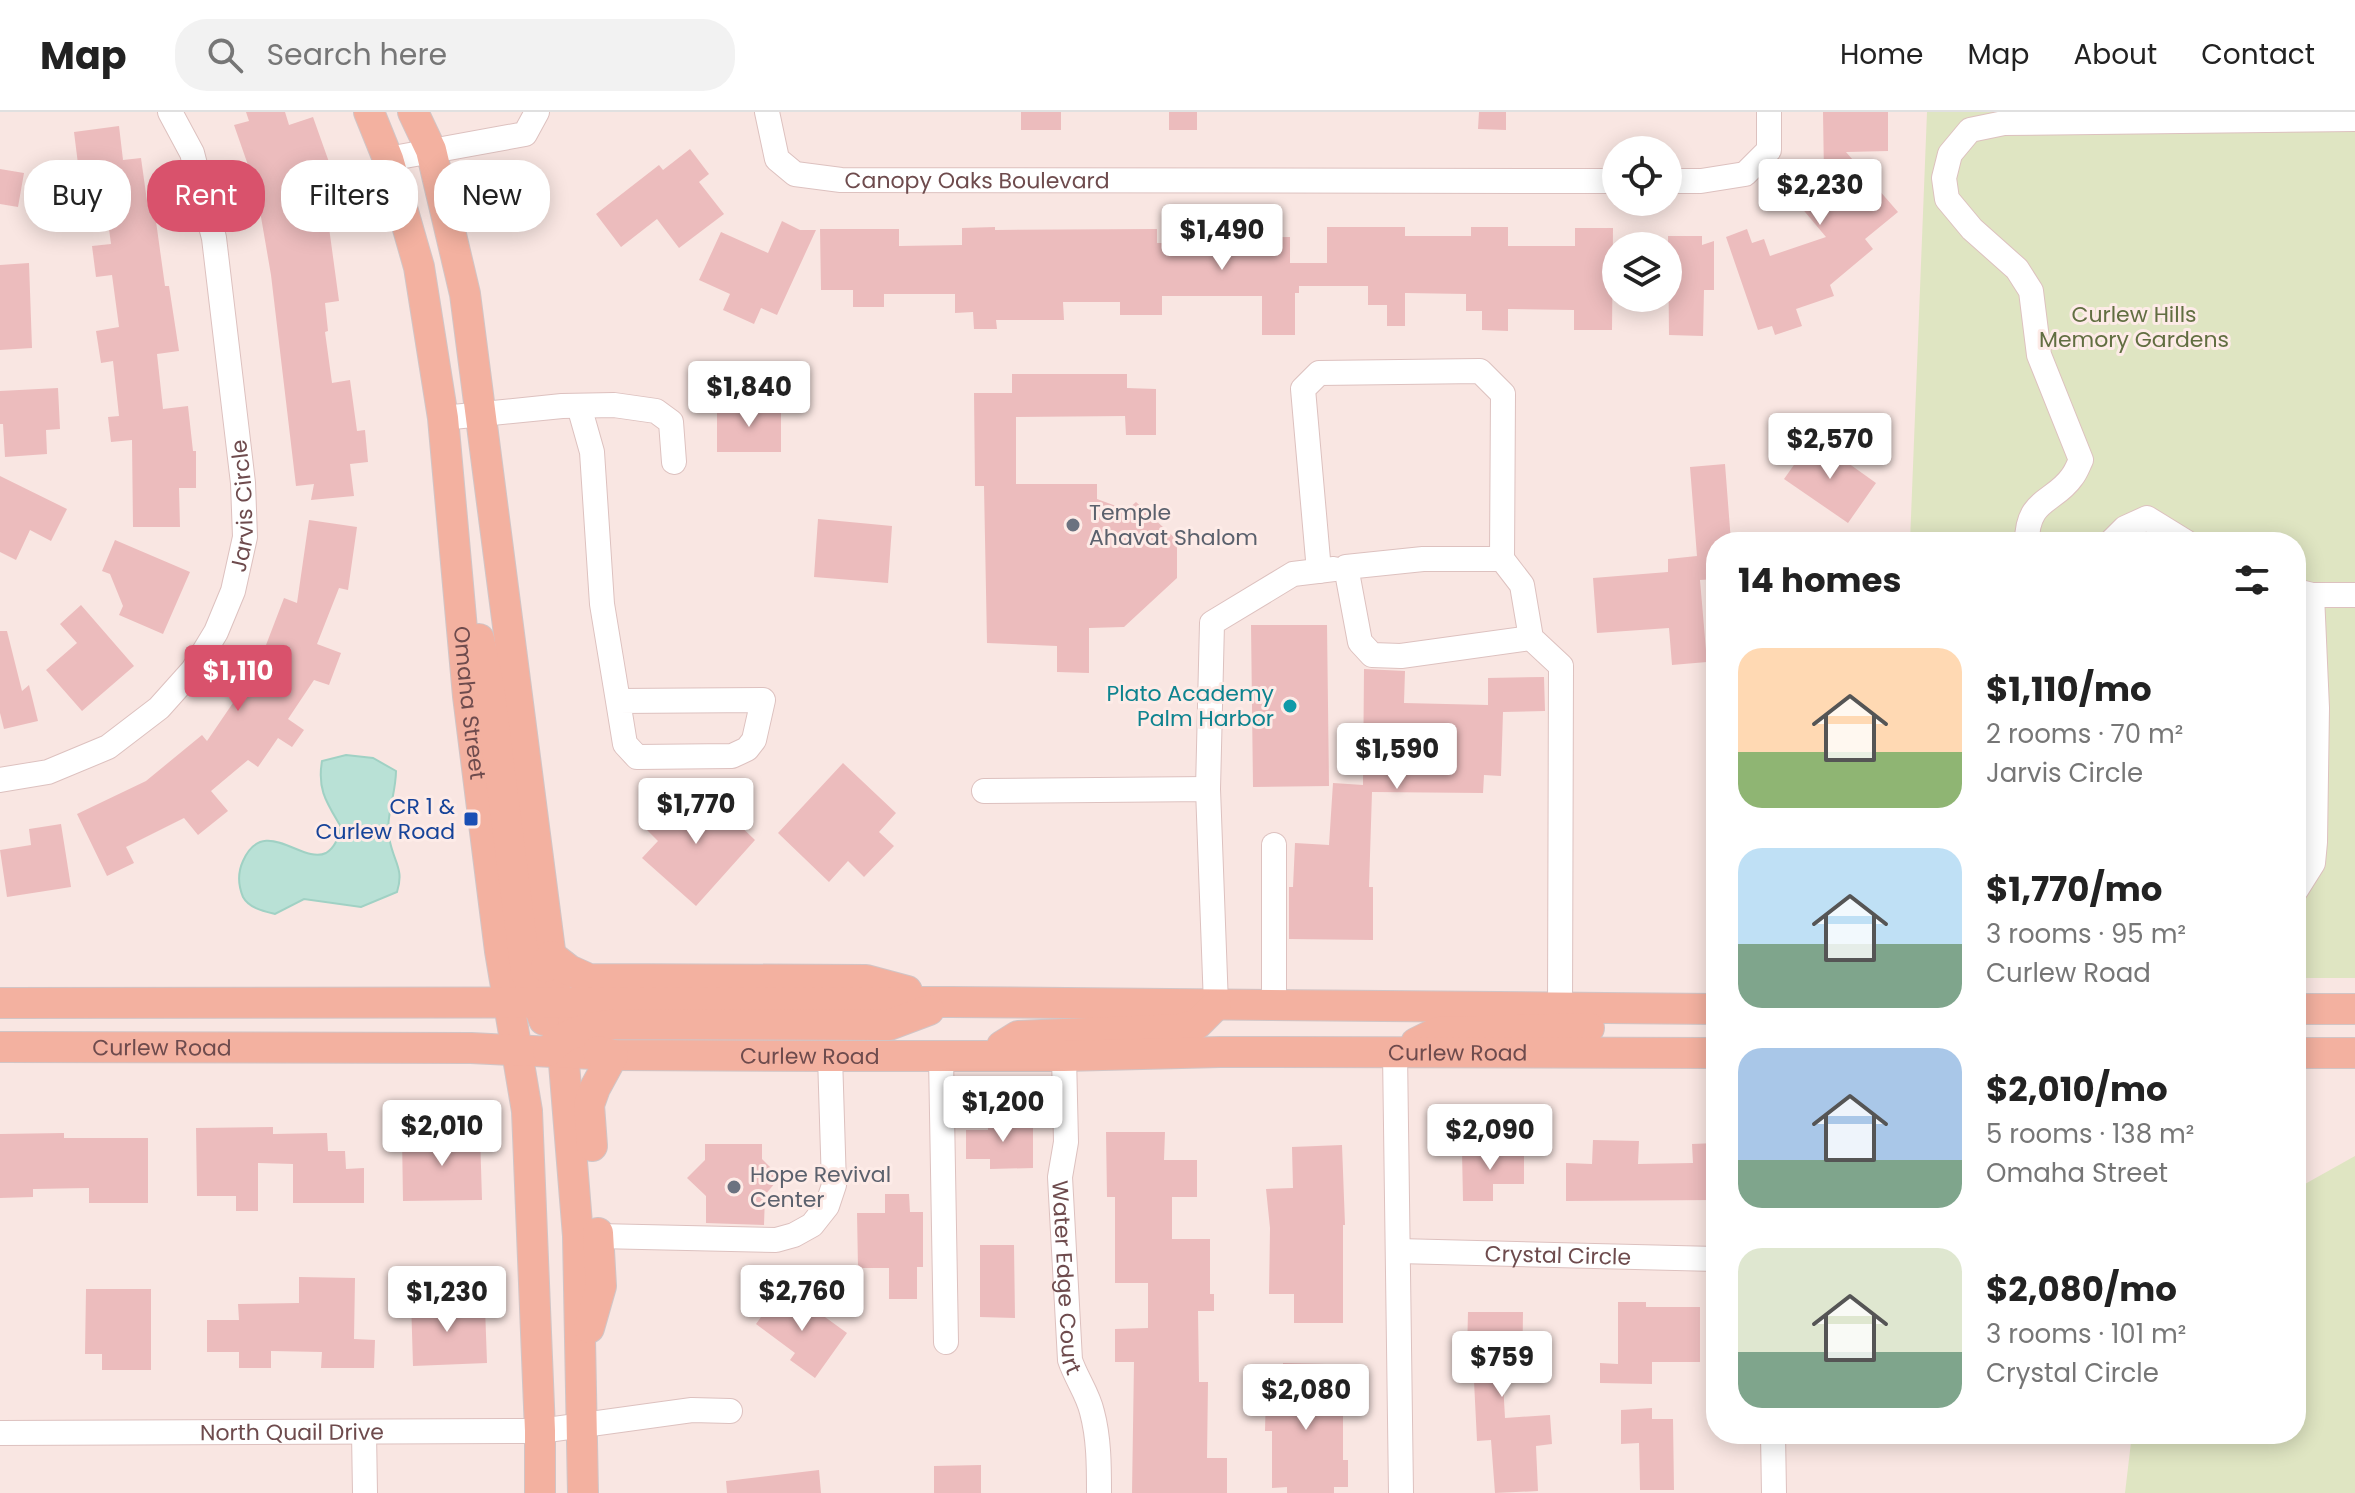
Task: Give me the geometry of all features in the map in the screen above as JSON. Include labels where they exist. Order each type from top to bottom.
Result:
[{"type":"main road","name":"Omaha Street","points":[[369,112],[388,159],[419,267],[443,418],[468,696],[532,1026],[578,1236],[583,1493]]},
{"type":"main road","name":"Omaha Street","points":[[413,112],[431,150],[465,294],[551,956],[532,1026],[527,1111],[540,1493]]},
{"type":"main road","points":[[551,956],[569,970],[589,979],[866,980],[950,1002]]},
{"type":"main road","name":"Curlew Road","points":[[2,1047],[532,1026],[950,1002],[1706,1009]]},
{"type":"main road","name":"Curlew Road","points":[[0,1003],[475,1003],[613,1055],[1706,1053]]},
{"type":"main road","points":[[987,1056],[1018,1036],[1180,1029],[1197,1024],[1216,1005]]},
{"type":"main road","points":[[1395,1052],[1438,1032],[1615,1028],[1655,1009]]},
{"type":"main road","points":[[2306,1009],[2355,1009]]},
{"type":"main road","points":[[2306,1053],[2355,1053]]},
{"type":"main road","points":[[580,1343],[601,1286],[589,1105],[613,1055]]},
{"type":"street","name":"Jarvis Circle","points":[[0,780],[48,772],[108,747],[159,708],[193,670],[216,632],[233,591],[245,537],[243,483],[214,238],[192,153],[170,112]]},
{"type":"street","points":[[388,159],[525,134],[537,112]]},
{"type":"street","name":"Canopy Oaks Boulevard","points":[[767,112],[777,159],[795,174],[841,180],[1602,181]]},
{"type":"street","points":[[1682,181],[1745,174],[1769,150],[1769,112]]},
{"type":"street","points":[[2027,532],[2041,501],[2071,480],[2081,460],[2039,355],[2031,291],[2017,269],[1972,229],[1947,199],[1944,178],[1950,154],[1970,130],[2004,123],[2085,117],[2355,119]]},
{"type":"street","points":[[1319,571],[1303,389],[1319,373],[1480,371],[1503,394],[1502,559],[1522,585],[1531,638],[1561,666],[1560,1008]]},
{"type":"street","points":[[443,418],[579,406],[614,405],[656,411],[671,422],[674,462]]},
{"type":"street","points":[[579,406],[592,452],[602,604],[625,744],[637,757],[732,756],[747,749],[754,740],[763,700],[618,701]]},
{"type":"street","points":[[2121,532],[2147,518],[2170,532]]},
{"type":"street","points":[[1216,1005],[1208,789],[1212,623],[1293,574],[1423,559],[1502,559]]},
{"type":"street","points":[[1346,567],[1360,642],[1372,655],[1401,656],[1531,638]]},
{"type":"street","points":[[2306,593],[2355,595]]},
{"type":"street","points":[[2306,611],[2317,708],[2315,842],[2313,863],[2306,874]]},
{"type":"street","points":[[984,791],[1208,789]]},
{"type":"street","points":[[1274,845],[1274,1005]]},
{"type":"street","points":[[1395,1052],[1401,1493]]},
{"type":"street","points":[[598,1236],[776,1240],[812,1225],[827,1206],[834,1185],[830,1056]]},
{"type":"street","points":[[941,1056],[946,1342]]},
{"type":"street","name":"Water Edge Court","points":[[1064,1056],[1066,1142],[1060,1177],[1070,1360],[1092,1409],[1099,1464],[1099,1493]]},
{"type":"street","name":"Crystal Circle","points":[[1398,1251],[1706,1259]]},
{"type":"street","name":"North Quail Drive","points":[[0,1433],[540,1431],[692,1410],[730,1411]]},
{"type":"street","points":[[364,1432],[365,1493]]},
{"type":"street","points":[[1773,1444],[1774,1493]]},
{"type":"green space","name":"Curlew Hills Memory Gardens","points":[[1927,112],[2355,112],[2355,978],[2306,978],[2306,532],[1910,532]]},
{"type":"green space","points":[[2355,1156],[2355,1493],[2125,1493],[2131,1444],[2306,1444],[2306,1183]]},
{"type":"water","points":[[346,755],[373,758],[396,771],[388,825],[399,872],[397,892],[361,907],[304,899],[275,914],[253,906],[243,897],[239,879],[243,861],[252,848],[261,842],[272,841],[316,855],[326,853],[334,845],[341,827],[322,788],[322,761]]},
{"type":"building","points":[[246,112],[285,112],[289,125],[313,117],[328,160],[281,160],[281,232],[330,232],[339,301],[325,303],[328,331],[325,332],[332,383],[350,380],[357,431],[365,430],[368,462],[350,464],[354,496],[311,500],[314,484],[296,486],[264,232],[265,160],[246,160],[234,125],[249,121]]},
{"type":"building","points":[[1021,112],[1061,112],[1061,130],[1021,130]]},
{"type":"building","points":[[1169,112],[1197,112],[1197,130],[1169,130]]},
{"type":"building","points":[[1479,112],[1506,112],[1506,130],[1478,129]]},
{"type":"building","points":[[1823,112],[1888,112],[1888,151],[1846,152],[1898,212],[1865,239],[1873,249],[1830,285],[1834,296],[1796,309],[1802,326],[1775,335],[1772,326],[1758,330],[1726,237],[1747,229],[1752,243],[1764,239],[1770,256],[1826,237],[1795,200],[1824,176]]},
{"type":"building","points":[[119,126],[123,160],[78,160],[74,132]]},
{"type":"building","points":[[690,149],[709,174],[699,182],[724,214],[679,248],[657,219],[621,247],[596,214],[659,165],[663,170]]},
{"type":"building","points":[[141,158],[147,201],[147,232],[157,232],[179,351],[157,354],[163,409],[188,406],[193,451],[196,451],[196,488],[179,488],[180,527],[133,527],[132,440],[111,442],[108,417],[119,416],[113,361],[101,363],[96,331],[119,327],[112,275],[96,277],[92,246],[111,244],[109,232],[131,232],[131,160],[123,160]]},
{"type":"building","points":[[0,169],[24,173],[18,207],[0,204]]},
{"type":"building","points":[[782,221],[800,230],[816,230],[777,315],[761,308],[754,324],[723,310],[730,294],[699,280],[721,232],[768,253]]},
{"type":"building","points":[[1327,227],[1405,227],[1405,236],[1471,236],[1471,227],[1508,227],[1508,246],[1575,246],[1575,228],[1613,228],[1613,232],[1602,232],[1602,312],[1612,312],[1612,330],[1574,330],[1574,310],[1508,309],[1508,331],[1482,330],[1482,311],[1466,311],[1466,294],[1405,293],[1405,326],[1387,326],[1387,305],[1368,305],[1368,286],[1299,286],[1299,293],[1295,293],[1295,335],[1262,335],[1262,296],[1162,296],[1162,315],[1120,315],[1120,302],[1063,302],[1064,320],[996,320],[997,329],[974,329],[973,312],[955,313],[955,294],[884,294],[884,307],[853,307],[853,290],[821,290],[820,229],[899,229],[899,246],[962,245],[962,228],[1157,229],[1157,243],[1220,243],[1220,238],[1290,237],[1290,263],[1327,263]]},
{"type":"building","points":[[1682,236],[1702,236],[1702,245],[1714,241],[1714,290],[1704,290],[1703,336],[1669,335],[1669,312],[1682,312]]},
{"type":"building","points":[[29,263],[32,348],[0,350],[0,265]]},
{"type":"building","name":"Temple Ahavat Shalom","points":[[1012,374],[1127,374],[1127,388],[1156,389],[1156,435],[1126,435],[1125,416],[1016,417],[1016,484],[1097,484],[1097,499],[1127,510],[1136,502],[1177,540],[1177,578],[1124,627],[1089,628],[1089,673],[1057,672],[1057,646],[987,643],[984,486],[975,486],[974,393],[1012,393]]},
{"type":"building","points":[[58,388],[60,429],[46,430],[47,454],[5,457],[3,424],[0,424],[0,391]]},
{"type":"building","points":[[781,405],[781,452],[717,452],[717,406]]},
{"type":"building","points":[[1813,438],[1876,483],[1848,523],[1784,479]]},
{"type":"building","points":[[1725,464],[1730,532],[1706,532],[1706,580],[1700,580],[1706,662],[1672,665],[1669,628],[1597,633],[1593,578],[1668,572],[1668,559],[1697,556],[1690,467]]},
{"type":"building","points":[[0,476],[67,509],[51,541],[30,530],[16,560],[0,552]]},
{"type":"building","points":[[818,519],[892,526],[888,583],[814,577]]},
{"type":"building","points":[[309,520],[357,527],[348,590],[339,588],[317,644],[341,653],[329,685],[314,680],[288,719],[304,730],[292,747],[278,738],[258,767],[248,760],[211,791],[228,811],[198,835],[184,818],[126,847],[134,863],[107,876],[77,814],[146,781],[202,735],[207,741],[258,666],[284,598],[297,603]]},
{"type":"building","points":[[115,540],[190,572],[163,634],[119,615],[123,606],[110,574],[102,571]]},
{"type":"building","points":[[81,605],[134,666],[82,711],[46,670],[77,643],[60,624]]},
{"type":"building","name":"Plato Academy Palm Harbor","points":[[1251,625],[1327,625],[1329,786],[1253,787]]},
{"type":"building","points":[[0,631],[7,631],[22,691],[29,685],[38,721],[4,729],[0,713]]},
{"type":"building","points":[[1364,669],[1405,671],[1404,703],[1488,705],[1488,678],[1544,677],[1545,711],[1503,712],[1501,776],[1484,775],[1483,793],[1372,792],[1369,887],[1373,887],[1373,940],[1289,939],[1289,887],[1293,887],[1295,843],[1329,845],[1333,783],[1363,785]]},
{"type":"building","points":[[843,763],[896,813],[879,832],[894,846],[864,877],[848,861],[829,882],[778,833]]},
{"type":"building","points":[[704,791],[755,840],[696,906],[642,858],[658,841],[647,830],[672,802],[684,813]]},
{"type":"building","points":[[61,824],[71,887],[7,897],[0,850],[31,845],[29,829]]},
{"type":"building","points":[[988,1119],[1033,1119],[1033,1168],[990,1169],[990,1159],[966,1159],[966,1130],[988,1130]]},
{"type":"building","points":[[273,1127],[273,1134],[327,1133],[328,1151],[345,1151],[346,1169],[364,1168],[364,1203],[293,1203],[293,1164],[258,1163],[258,1211],[236,1211],[236,1196],[197,1196],[196,1128]]},
{"type":"building","points":[[1106,1132],[1165,1132],[1164,1160],[1197,1160],[1197,1197],[1172,1197],[1172,1239],[1210,1239],[1210,1294],[1214,1294],[1214,1311],[1198,1311],[1199,1382],[1208,1382],[1207,1458],[1227,1458],[1227,1493],[1132,1493],[1134,1362],[1115,1362],[1115,1329],[1148,1328],[1148,1283],[1115,1283],[1115,1197],[1107,1197]]},
{"type":"building","points":[[64,1133],[64,1138],[148,1138],[148,1203],[89,1203],[89,1188],[33,1189],[33,1197],[0,1198],[0,1134]]},
{"type":"building","points":[[480,1134],[482,1200],[403,1201],[402,1136]]},
{"type":"building","points":[[1593,1140],[1639,1141],[1638,1164],[1693,1163],[1692,1144],[1706,1143],[1706,1200],[1566,1201],[1566,1163],[1592,1164]]},
{"type":"building","name":"Hope Revival Center","points":[[705,1144],[762,1144],[762,1159],[780,1177],[765,1195],[764,1225],[706,1223],[706,1196],[687,1178],[705,1160]]},
{"type":"building","points":[[1342,1145],[1345,1225],[1343,1323],[1294,1323],[1294,1294],[1269,1294],[1270,1228],[1266,1189],[1293,1188],[1292,1147]]},
{"type":"building","points":[[1524,1150],[1524,1184],[1493,1184],[1493,1201],[1463,1201],[1462,1151]]},
{"type":"building","points":[[885,1194],[909,1194],[910,1212],[923,1212],[923,1267],[917,1267],[917,1299],[889,1299],[889,1268],[858,1268],[857,1213],[885,1213]]},
{"type":"building","points":[[980,1245],[1014,1245],[1015,1318],[980,1317]]},
{"type":"building","points":[[299,1277],[355,1278],[354,1339],[375,1340],[374,1368],[321,1368],[322,1352],[271,1351],[271,1368],[239,1368],[239,1352],[207,1352],[207,1320],[239,1320],[238,1304],[299,1303]]},
{"type":"building","points":[[86,1289],[151,1289],[151,1370],[102,1370],[102,1354],[85,1354]]},
{"type":"building","points":[[777,1295],[790,1305],[796,1296],[847,1333],[815,1378],[790,1360],[795,1353],[756,1324]]},
{"type":"building","points":[[445,1297],[446,1309],[485,1307],[487,1363],[413,1366],[411,1299]]},
{"type":"building","points":[[1618,1302],[1646,1302],[1646,1307],[1700,1307],[1700,1362],[1652,1362],[1652,1384],[1600,1383],[1600,1363],[1618,1364]]},
{"type":"building","points":[[1468,1312],[1523,1312],[1522,1382],[1503,1382],[1505,1418],[1550,1415],[1552,1444],[1536,1446],[1538,1491],[1495,1493],[1491,1440],[1477,1441],[1474,1381],[1454,1381],[1455,1352],[1467,1353]]},
{"type":"building","points":[[1283,1363],[1327,1364],[1327,1397],[1343,1397],[1343,1460],[1348,1460],[1348,1487],[1334,1487],[1334,1493],[1287,1493],[1287,1487],[1272,1488],[1272,1431],[1265,1431],[1266,1391],[1283,1391]]},
{"type":"building","points":[[1652,1408],[1652,1419],[1673,1419],[1674,1490],[1640,1490],[1639,1443],[1621,1444],[1621,1410]]},
{"type":"building","points":[[981,1465],[981,1493],[934,1493],[934,1466]]},
{"type":"building","points":[[819,1470],[821,1493],[727,1493],[726,1481]]},
{"type":"place","name":"Temple Ahavat Shalom","points":[[1073,525]]},
{"type":"place","name":"Plato Academy Palm Harbor","points":[[1290,706]]},
{"type":"place","name":"CR 1 & Curlew Road","points":[[471,819]]},
{"type":"place","name":"Hope Revival Center","points":[[734,1187]]}]
